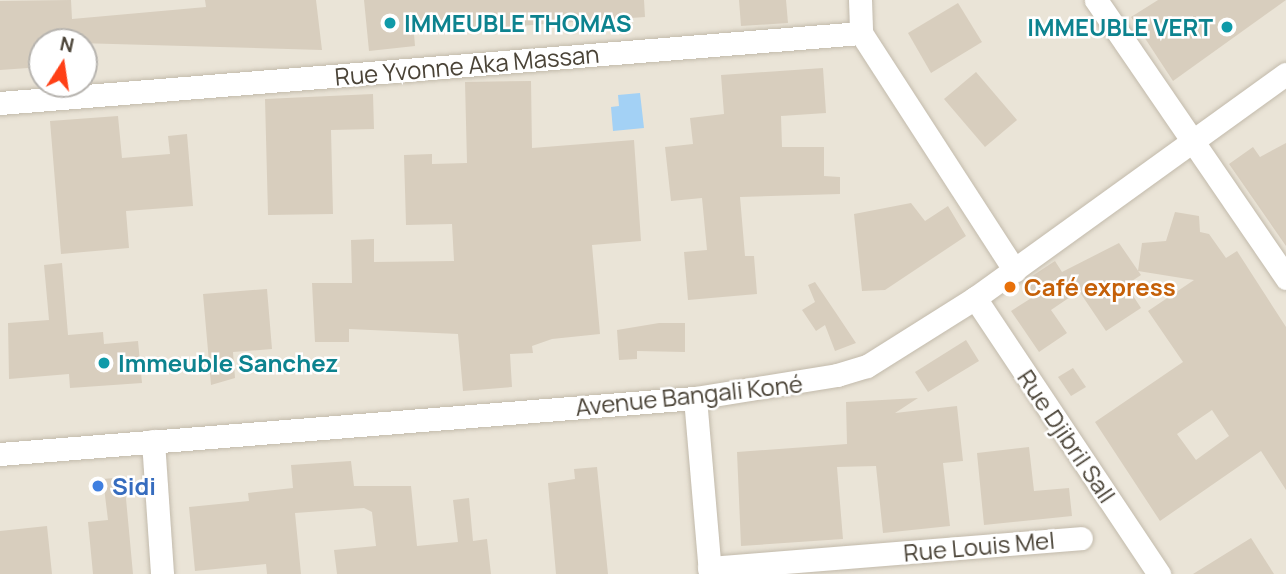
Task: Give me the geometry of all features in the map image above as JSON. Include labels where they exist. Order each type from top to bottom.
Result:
[{"type":"street","points":[[860,0],[861,33],[1015,271]]},
{"type":"street","points":[[1096,0],[1286,278]]},
{"type":"street","name":"Rue Yvonne Aka Massan","points":[[0,103],[861,33]]},
{"type":"street","name":"Avenue Bangali Koné","points":[[0,454],[695,398],[804,383],[867,366],[1015,271],[1286,74]]},
{"type":"street","name":"Rue Djibril Sall","points":[[975,298],[1159,574]]},
{"type":"street","points":[[695,398],[710,571]]},
{"type":"street","points":[[153,441],[162,574]]},
{"type":"street","name":"Rue Louis Mel","points":[[710,571],[1081,538]]},
{"type":"shaded area","points":[[0,0],[1286,0],[1286,574],[0,574]]},
{"type":"water","points":[[640,93],[644,128],[613,131],[611,107],[619,106],[618,95]]},
{"type":"building","points":[[71,0],[72,19],[206,7],[205,0],[316,0],[322,50],[98,44],[98,28],[28,28],[28,68],[0,70],[0,1]]},
{"type":"building","points":[[364,0],[644,0],[645,17],[477,29],[447,27],[447,20],[413,21],[415,46],[369,51]]},
{"type":"building","points":[[739,0],[786,0],[788,23],[741,26]]},
{"type":"building","points":[[1158,0],[1286,0],[1173,81],[1131,17]]},
{"type":"building","points":[[958,3],[982,42],[931,73],[908,33]]},
{"type":"building","points":[[823,68],[826,113],[781,116],[782,147],[824,147],[824,176],[840,177],[840,194],[740,197],[745,256],[754,256],[757,294],[688,300],[684,252],[707,250],[702,198],[671,201],[665,147],[693,144],[690,118],[724,114],[721,75]]},
{"type":"building","points":[[976,72],[1017,120],[985,147],[944,99]]},
{"type":"building","points":[[531,81],[532,148],[634,140],[641,241],[592,245],[600,334],[552,339],[532,346],[533,353],[510,354],[512,387],[463,391],[458,334],[349,329],[349,342],[315,342],[312,283],[352,283],[351,240],[374,239],[374,262],[454,261],[452,224],[406,225],[404,155],[432,154],[432,164],[467,163],[465,82]]},
{"type":"building","points":[[373,94],[374,129],[331,130],[333,214],[268,215],[265,99]]},
{"type":"building","points":[[118,116],[122,158],[170,154],[168,136],[187,134],[193,206],[126,211],[129,248],[61,254],[50,121]]},
{"type":"building","points":[[1286,143],[1286,246],[1229,164],[1253,147],[1260,157]]},
{"type":"building","points":[[911,203],[925,221],[948,206],[966,236],[885,290],[862,291],[854,214]]},
{"type":"building","points":[[1175,212],[1199,216],[1200,232],[1209,234],[1226,258],[1237,251],[1286,327],[1286,490],[1261,451],[1160,521],[1095,422],[1183,362],[1148,311],[1194,280],[1138,271],[1142,243],[1166,241]],"holes":[[[1212,410],[1229,436],[1196,460],[1177,434]]]},
{"type":"building","points":[[1119,243],[1141,275],[1126,285],[1141,308],[1106,331],[1079,291],[1051,310],[1067,333],[1039,352],[1011,311],[1033,297],[1023,282],[1055,261],[1062,272]]},
{"type":"building","points":[[62,263],[68,335],[103,332],[104,344],[138,341],[142,383],[70,388],[69,374],[9,379],[8,323],[49,320],[44,265]]},
{"type":"building","points":[[815,282],[856,343],[835,351],[825,325],[816,331],[802,310],[815,302],[808,285]]},
{"type":"building","points":[[267,289],[272,349],[233,352],[235,378],[211,385],[203,294]]},
{"type":"building","points":[[659,323],[685,323],[685,352],[637,351],[637,359],[619,360],[617,330]]},
{"type":"building","points":[[966,340],[979,361],[928,392],[915,372]]},
{"type":"building","points":[[1073,368],[1086,387],[1071,396],[1058,377]]},
{"type":"building","points":[[918,398],[895,413],[957,406],[963,461],[943,463],[950,526],[883,533],[876,466],[837,467],[843,539],[741,546],[737,452],[847,444],[846,402]]},
{"type":"building","points":[[1029,447],[1034,491],[1069,488],[1072,516],[984,525],[977,453]]},
{"type":"building","points":[[351,461],[354,486],[411,486],[417,546],[458,542],[453,500],[469,498],[473,541],[487,539],[491,574],[337,574],[334,550],[376,546],[372,512],[364,508],[295,513],[301,574],[267,574],[266,564],[195,571],[189,507],[249,501],[248,493],[293,488],[291,465]]},
{"type":"building","points":[[597,467],[608,574],[556,574],[548,483],[575,479],[574,469]]},
{"type":"building","points":[[124,477],[133,574],[93,574],[88,522],[108,520],[103,479]]},
{"type":"building","points":[[47,526],[52,574],[0,574],[0,531]]},
{"type":"building","points":[[1251,538],[1274,574],[1193,574]]},
{"type":"place","name":"IMMEUBLE THOMAS","points":[[390,23]]},
{"type":"place","name":"IMMEUBLE VERT","points":[[1227,27]]},
{"type":"place","name":"Café express","points":[[1010,287]]},
{"type":"place","name":"Immeuble Sanchez","points":[[104,363]]},
{"type":"place","name":"Sidi","points":[[98,486]]}]
